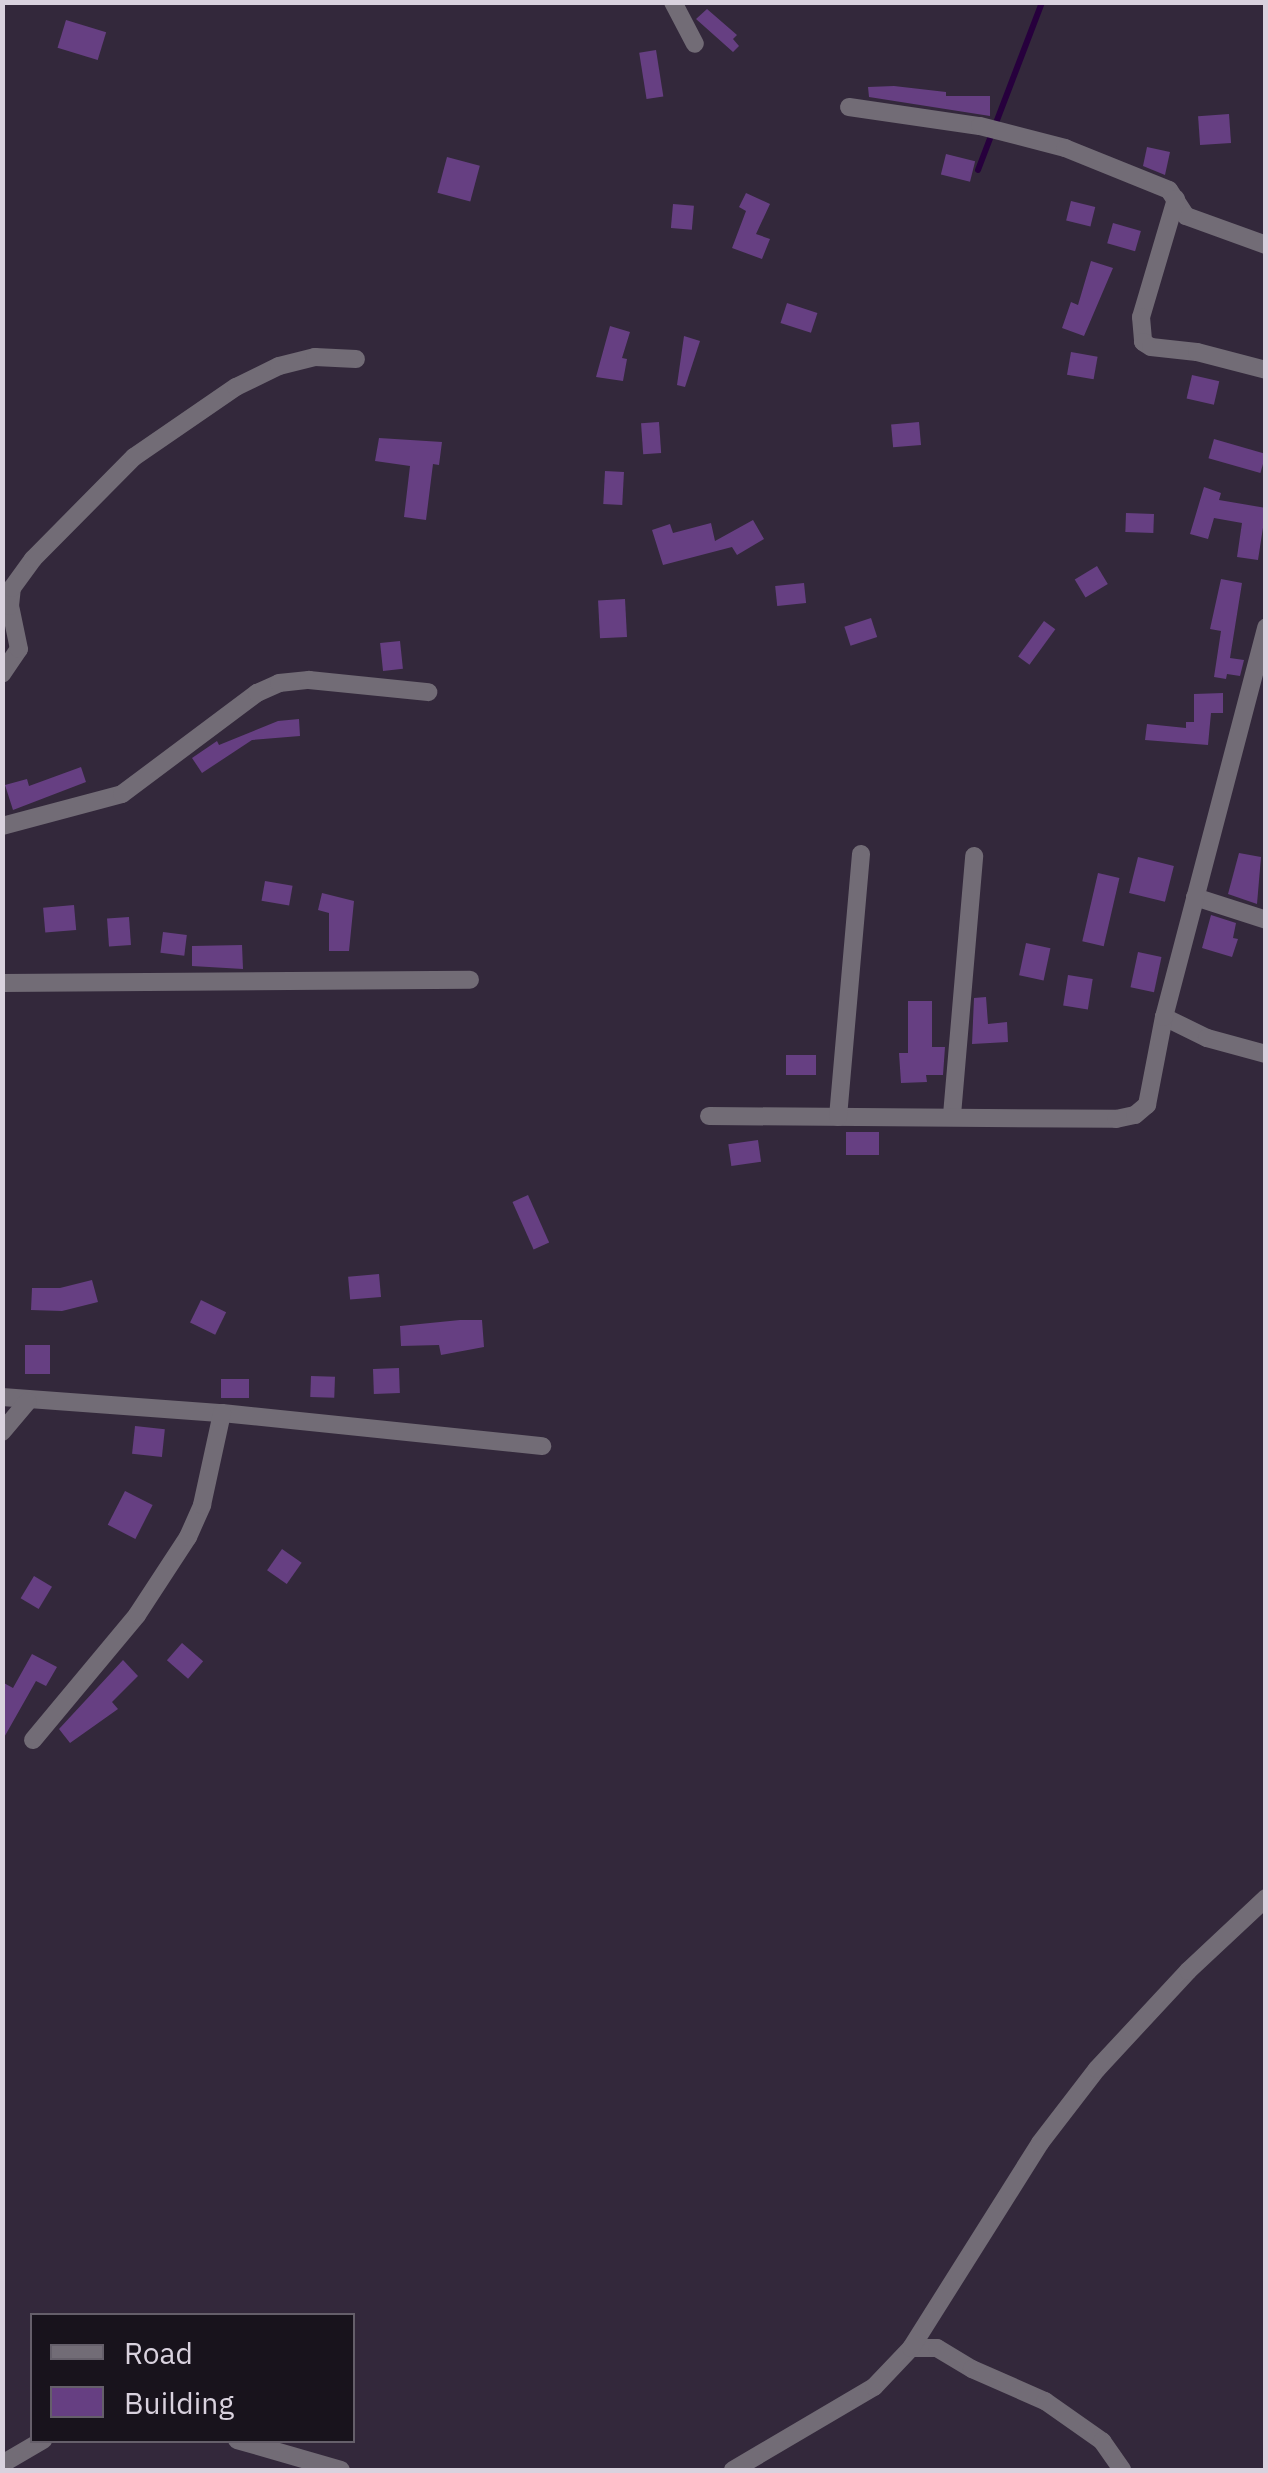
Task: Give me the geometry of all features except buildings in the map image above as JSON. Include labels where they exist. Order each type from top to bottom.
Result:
[{"type":"street","points":[[673,2],[695,44]]},
{"type":"street","points":[[849,107],[940,118],[1028,138],[1132,172],[1169,190],[1186,216],[1266,244]]},
{"type":"street","points":[[1176,199],[1141,317],[1143,342],[1151,348],[1197,352],[1266,370]]},
{"type":"street","points":[[2,674],[19,648],[10,606],[12,588],[32,559],[134,456],[236,387],[278,366],[315,357],[356,359]]},
{"type":"street","points":[[709,1116],[1116,1119],[1136,1115],[1147,1105],[1164,1018],[1266,627]]},
{"type":"street","points":[[2,826],[122,794],[257,693],[279,682],[309,680],[428,692]]},
{"type":"street","points":[[838,1117],[861,854]]},
{"type":"street","points":[[952,1115],[974,856]]},
{"type":"street","points":[[1195,897],[1266,920]]},
{"type":"street","points":[[2,983],[470,980]]},
{"type":"street","points":[[1164,1018],[1206,1038],[1266,1054]]},
{"type":"street","points":[[2,1398],[222,1413],[542,1446]]},
{"type":"street","points":[[2,1432],[28,1400]]},
{"type":"street","points":[[33,1740],[137,1616],[188,1537],[202,1505],[222,1413]]},
{"type":"street","points":[[733,2470],[801,2434],[874,2387],[911,2348],[1040,2143],[1097,2069],[1188,1971],[1266,1898]]},
{"type":"street","points":[[933,2316],[937,2334],[948,2352]]},
{"type":"street","points":[[911,2348],[927,2346],[948,2352],[972,2369],[1078,2421],[1102,2442],[1122,2470]]},
{"type":"street","points":[[2,2464],[38,2443]]},
{"type":"street","points":[[247,2443],[341,2470]]},
{"type":"waterway","points":[[978,170],[1042,2]]}]
